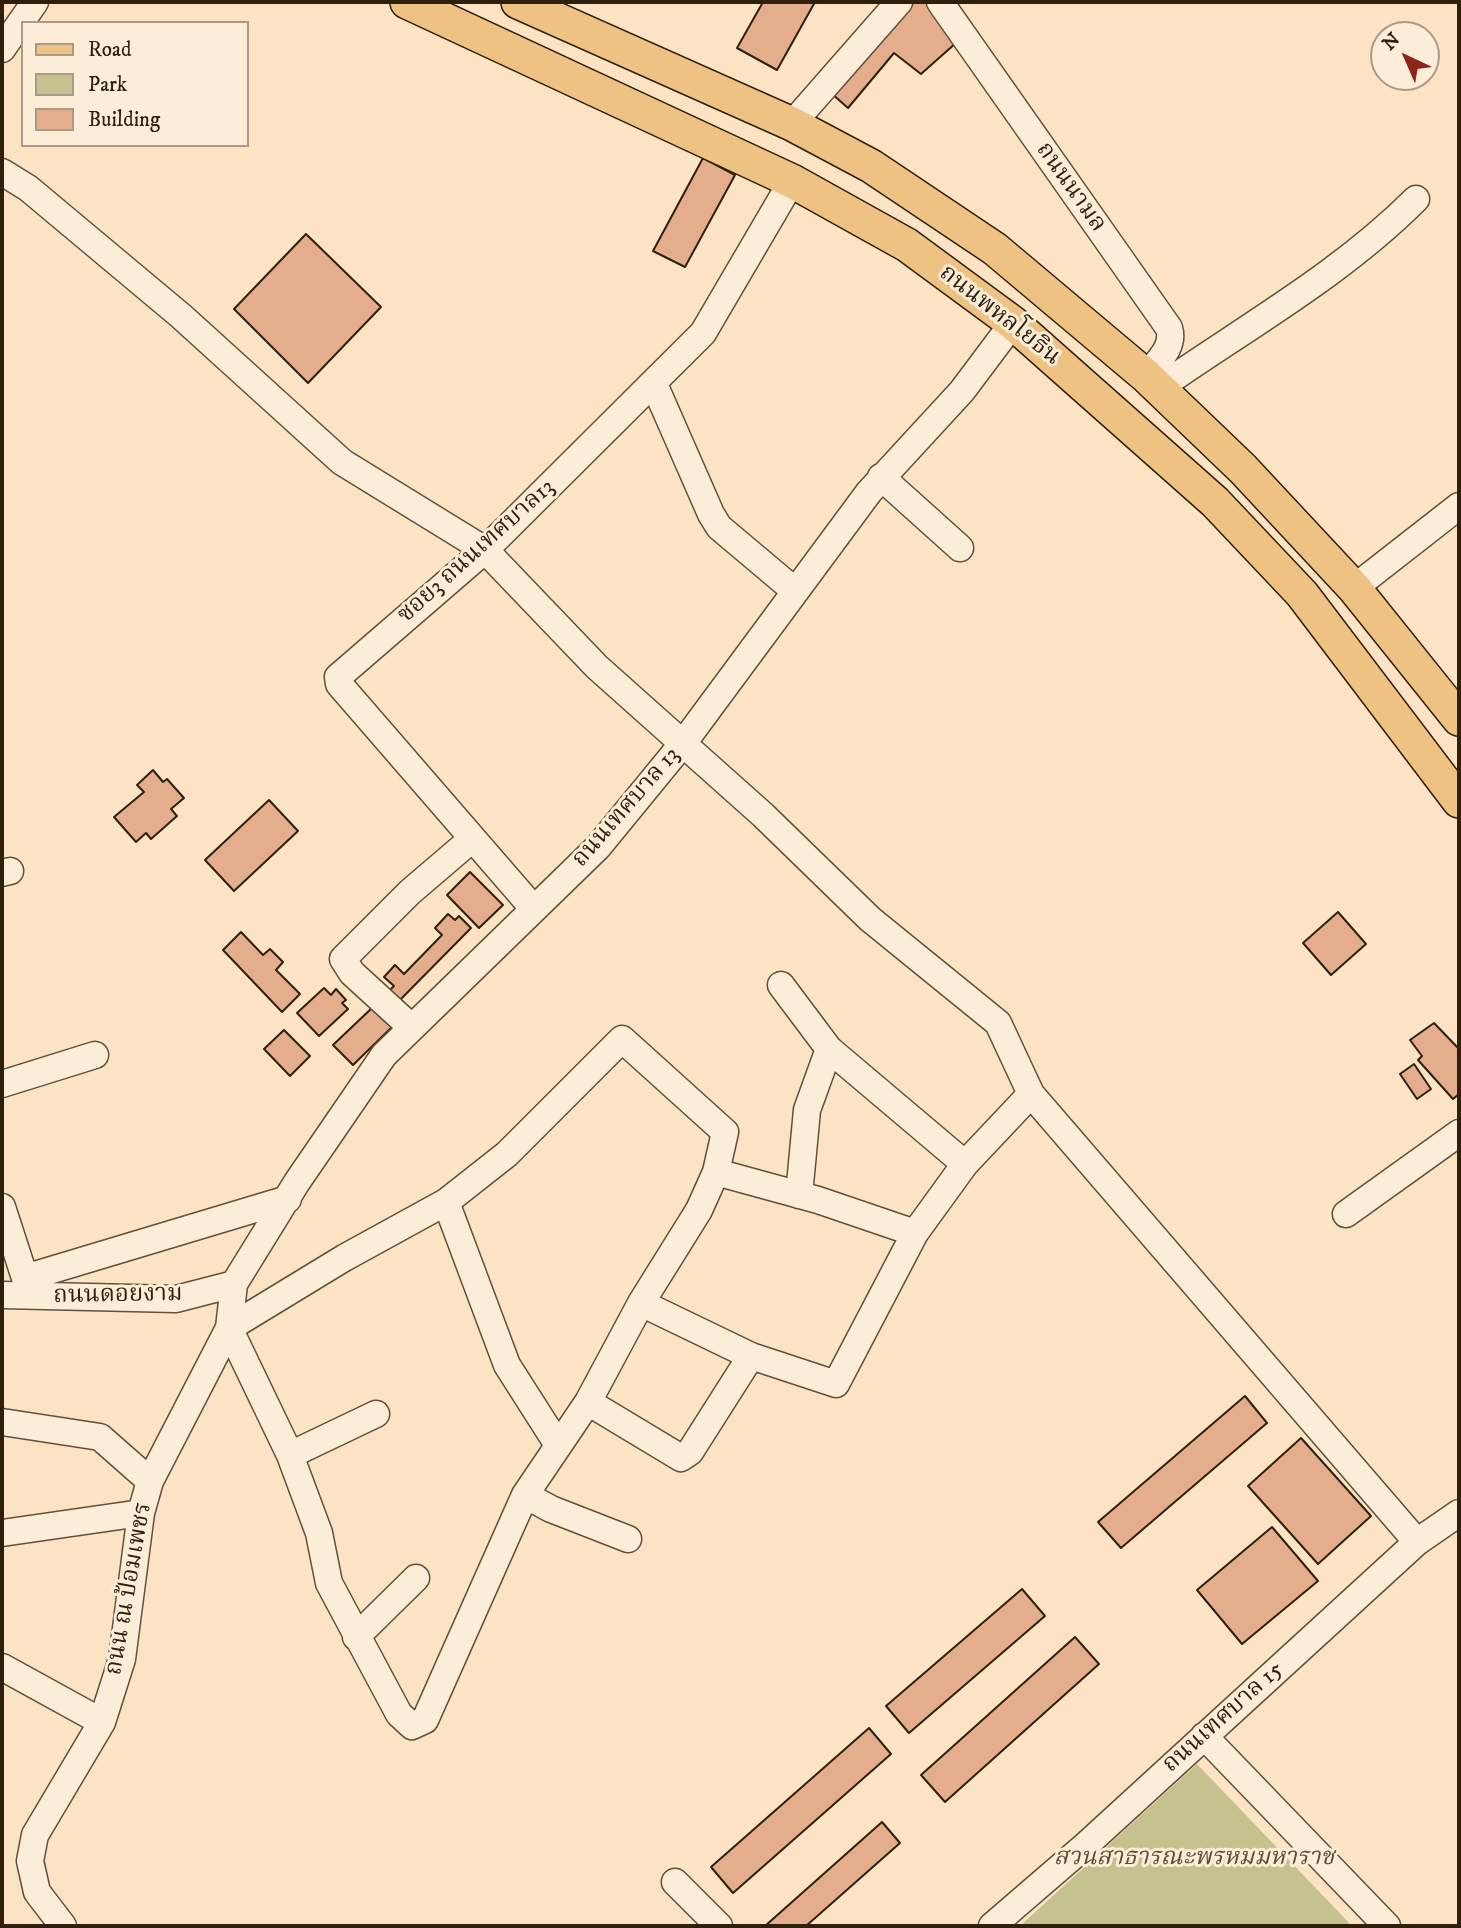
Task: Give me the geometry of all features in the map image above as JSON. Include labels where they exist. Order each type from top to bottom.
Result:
[{"type":"main road","name":"ถนนพหลโยธิน","points":[[407,2],[792,181],[907,245],[1013,323],[1215,502],[1302,594],[1459,801]]},
{"type":"main road","name":"ถนนพหลโยธิน","points":[[518,2],[792,124],[871,166],[995,249],[1153,382],[1243,469],[1354,588],[1459,719]]},
{"type":"street","points":[[3,43],[35,2]]},
{"type":"street","points":[[792,124],[899,2]]},
{"type":"street","name":"ถนนนามล","points":[[944,3],[1169,328],[1172,338],[1153,382]]},
{"type":"street","points":[[2,172],[28,188],[181,317],[342,463],[485,550],[597,667],[684,742],[870,919],[999,1023],[1031,1094],[1418,1542]]},
{"type":"street","name":"ซอย3 ถนนเทศบาล13","points":[[533,908],[339,684],[338,677],[485,550],[703,333],[792,181]]},
{"type":"street","points":[[1153,382],[1332,271],[1391,224],[1416,199]]},
{"type":"street","name":"ถนนเทศบาล 13","points":[[234,1284],[384,1055],[598,848],[684,742],[881,477],[962,391],[1013,323]]},
{"type":"street","points":[[654,384],[715,521],[730,539],[795,591]]},
{"type":"street","points":[[881,477],[960,548]]},
{"type":"street","points":[[1354,588],[1459,506]]},
{"type":"street","points":[[411,1027],[352,973],[343,960],[410,892],[472,839]]},
{"type":"street","points":[[781,985],[829,1049],[965,1164]]},
{"type":"street","points":[[622,1039],[725,1132],[716,1172],[699,1210],[641,1303],[588,1402],[525,1495],[425,1720],[412,1726],[399,1714],[356,1637],[330,1583],[319,1533],[290,1455],[229,1328],[356,1251],[446,1202],[507,1154],[622,1039]]},
{"type":"street","points":[[799,1195],[807,1110],[829,1049]]},
{"type":"street","points":[[2,1084],[95,1055]]},
{"type":"street","points":[[641,1303],[751,1356],[836,1384],[915,1233],[965,1164],[1031,1094]]},
{"type":"street","points":[[1346,1214],[1459,1133]]},
{"type":"street","points":[[716,1172],[799,1195],[915,1233]]},
{"type":"street","points":[[2,1207],[25,1278],[288,1199]]},
{"type":"street","points":[[446,1202],[507,1366],[558,1445]]},
{"type":"street","name":"ถนนดอยงาม","points":[[2,1295],[176,1299],[234,1284]]},
{"type":"street","name":"ถนน ณ ป้อมเพชร","points":[[63,1926],[37,1892],[30,1861],[35,1835],[102,1722],[122,1659],[141,1513],[150,1481],[229,1328],[234,1284]]},
{"type":"street","points":[[588,1402],[681,1458],[690,1452],[751,1356]]},
{"type":"street","points":[[290,1455],[376,1414]]},
{"type":"street","points":[[2,1422],[100,1437],[150,1481]]},
{"type":"street","points":[[525,1495],[559,1513],[628,1539]]},
{"type":"street","points":[[2,1533],[141,1513]]},
{"type":"street","name":"ถนนเทศบาล 15","points":[[992,1926],[1418,1542],[1459,1513]]},
{"type":"street","points":[[356,1637],[416,1578]]},
{"type":"street","points":[[2,1667],[102,1722]]},
{"type":"street","points":[[1204,1736],[1387,1926]]},
{"type":"street","points":[[676,1882],[706,1922]]},
{"type":"green space","name":"สวนสาธารณะพรหมมหาราช","points":[[1197,1764],[1352,1926],[1020,1926]]},
{"type":"building","points":[[763,2],[815,2],[777,70],[737,48]]},
{"type":"building","points":[[914,2],[932,2],[957,42],[921,74],[894,53],[848,108],[831,93]]},
{"type":"building","points":[[703,158],[735,175],[685,267],[653,251]]},
{"type":"building","points":[[306,234],[381,307],[308,383],[234,309]]},
{"type":"building","points":[[153,770],[163,782],[167,779],[184,798],[171,809],[177,816],[151,839],[146,833],[136,842],[114,817],[144,792],[137,785]]},
{"type":"building","points":[[269,800],[298,831],[234,891],[205,860]]},
{"type":"building","points":[[470,872],[503,905],[479,928],[447,895]]},
{"type":"building","points":[[1338,912],[1366,944],[1331,975],[1303,943]]},
{"type":"building","points":[[448,914],[455,920],[459,916],[471,928],[399,1001],[389,991],[394,986],[384,977],[395,965],[404,974],[442,935],[435,928]]},
{"type":"building","points":[[241,932],[263,955],[270,949],[283,962],[276,970],[300,994],[282,1012],[223,950]]},
{"type":"building","points":[[324,988],[331,995],[336,989],[346,1000],[342,1003],[348,1009],[319,1036],[297,1013]]},
{"type":"building","points":[[373,1007],[392,1027],[353,1065],[333,1045]]},
{"type":"building","points":[[1434,1023],[1459,1049],[1459,1094],[1453,1099],[1418,1060],[1422,1056],[1410,1040]]},
{"type":"building","points":[[284,1030],[310,1056],[290,1076],[264,1049]]},
{"type":"building","points":[[1414,1064],[1431,1089],[1417,1099],[1400,1074]]},
{"type":"building","points":[[1245,1396],[1267,1423],[1121,1548],[1098,1522]]},
{"type":"building","points":[[1301,1438],[1371,1516],[1318,1564],[1248,1486]]},
{"type":"building","points":[[1272,1527],[1318,1581],[1242,1644],[1197,1590]]},
{"type":"building","points":[[1022,1589],[1045,1616],[909,1733],[886,1706]]},
{"type":"building","points":[[1075,1637],[1099,1664],[945,1802],[921,1775]]},
{"type":"building","points":[[869,1728],[891,1754],[733,1893],[711,1867]]},
{"type":"building","points":[[882,1822],[900,1843],[806,1926],[765,1926]]}]
